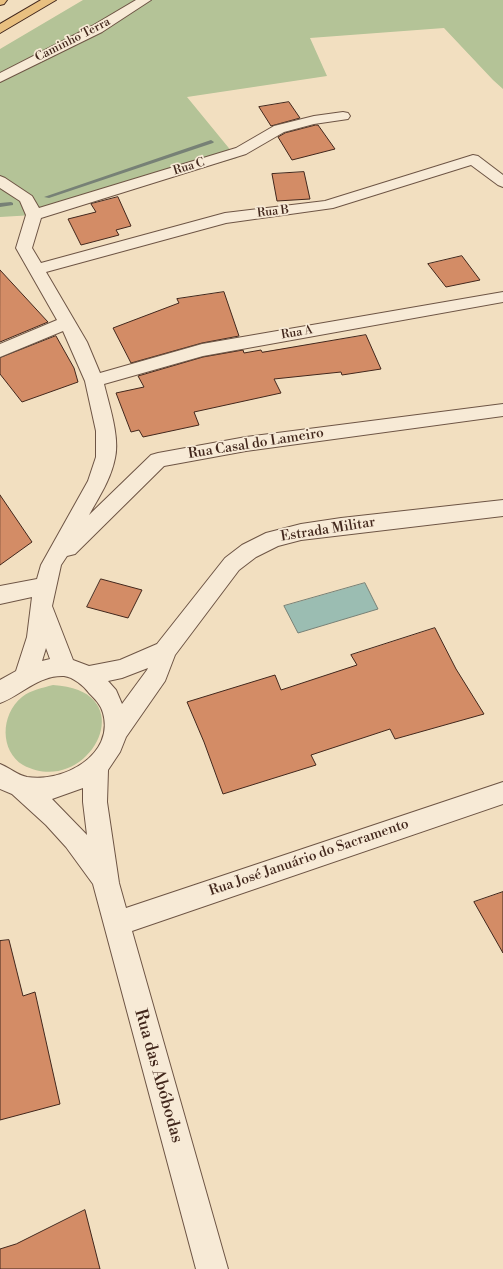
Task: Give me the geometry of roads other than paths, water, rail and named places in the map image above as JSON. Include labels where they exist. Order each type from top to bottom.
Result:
[{"type":"highway","points":[[0,29],[50,0]]},
{"type":"street","name":"Caminho Terra","points":[[0,78],[97,29],[145,0]]},
{"type":"street","name":"Rua C","points":[[34,215],[240,151],[279,129],[314,120],[343,116]]},
{"type":"street","name":"Rua B","points":[[36,269],[225,218],[327,205],[473,159],[503,182]]},
{"type":"street","points":[[2,179],[27,199],[34,215],[24,248],[78,342],[94,381],[105,431],[106,457],[98,481],[51,565],[43,593],[38,638],[26,676]]},
{"type":"street","name":"Rua A","points":[[94,381],[202,350],[503,297]]},
{"type":"street","points":[[0,351],[66,323]]},
{"type":"street","name":"Rua Casal do Lameiro","points":[[51,565],[158,460],[246,444],[503,410]]},
{"type":"street","name":"Estrada Militar","points":[[87,676],[122,669],[165,651],[232,564],[244,554],[266,542],[294,533],[341,526],[503,508]]},
{"type":"street","points":[[0,595],[43,593]]},
{"type":"street","points":[[43,593],[52,640],[65,667]]},
{"type":"street","points":[[0,775],[6,781],[22,787],[46,789],[70,784],[96,768],[108,754],[116,732],[157,674],[165,651]]},
{"type":"street","points":[[0,693],[26,676],[65,667],[87,676],[105,691],[116,713],[116,732]]},
{"type":"street","name":"Rua das Abóbodas","points":[[96,768],[95,802],[106,883],[116,924],[212,1269]]},
{"type":"street","name":"Rua das Abóbodas","points":[[22,787],[57,819],[89,855],[106,883]]},
{"type":"street","name":"Rua José Januário do Sacramento","points":[[116,924],[503,793]]},
{"type":"water","points":[[365,583],[378,609],[298,633],[284,606]]},
{"type":"waterway","points":[[47,197],[211,142]]},
{"type":"waterway","points":[[0,205],[11,204]]}]
